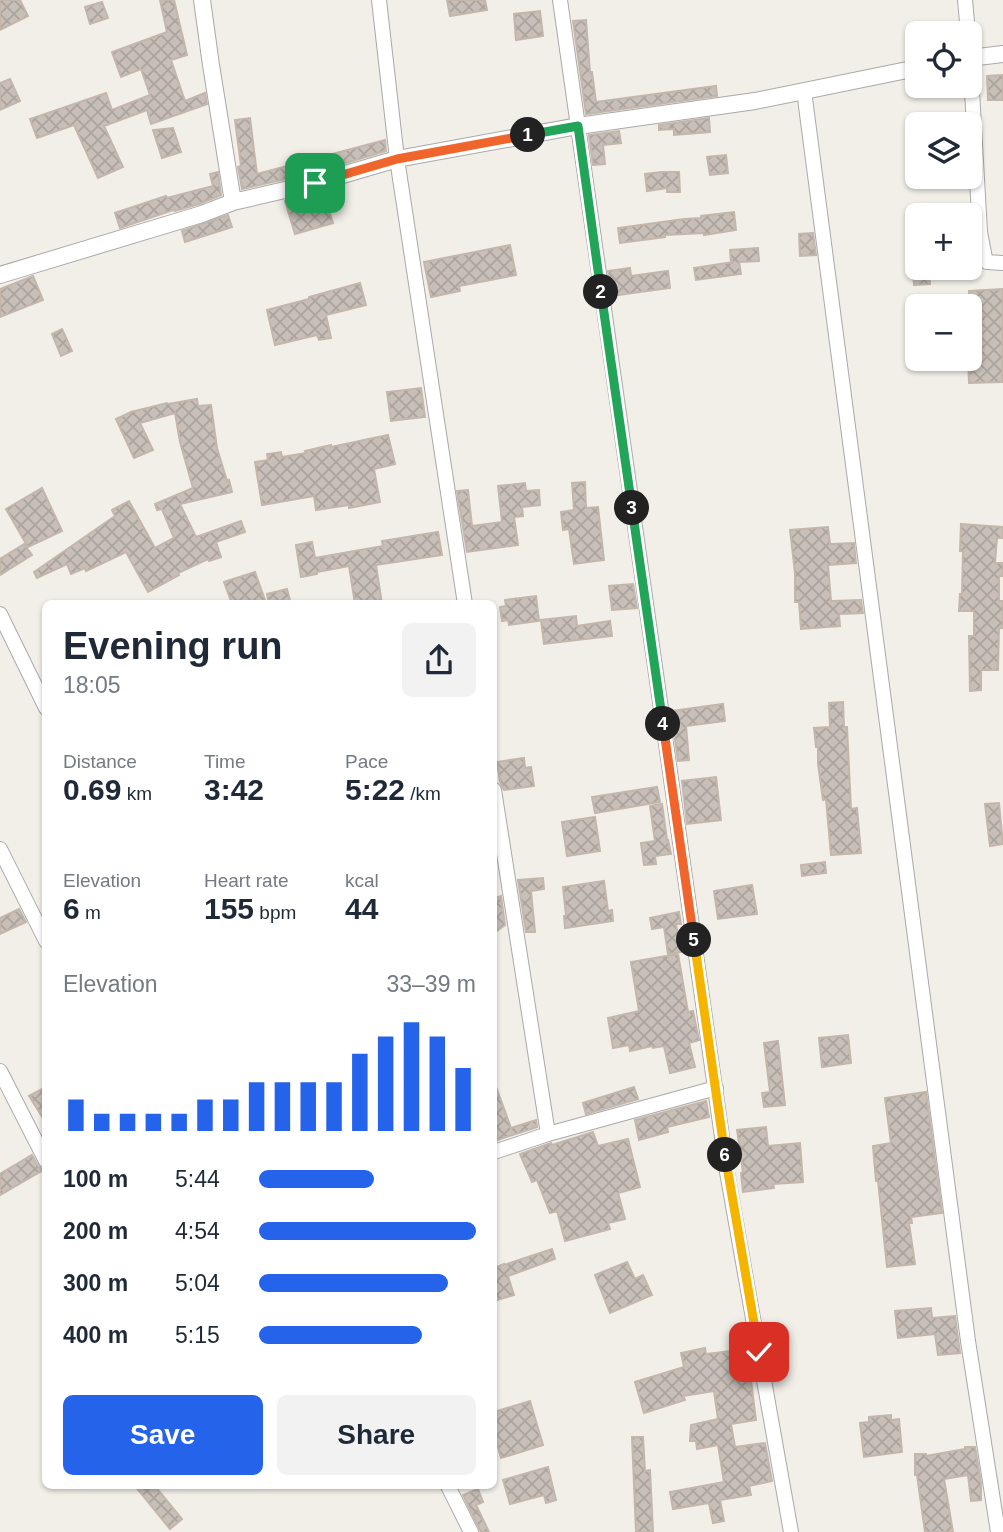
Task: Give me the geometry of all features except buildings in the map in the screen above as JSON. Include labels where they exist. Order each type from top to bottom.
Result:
[{"type":"street","points":[[202,0],[233,202]]},
{"type":"street","points":[[379,0],[397,159],[464,600]]},
{"type":"street","points":[[560,0],[727,1172],[791,1532]]},
{"type":"street","points":[[965,0],[967,21]]},
{"type":"street","points":[[982,56],[1003,54]]},
{"type":"street","points":[[0,275],[202,214],[233,202],[315,183],[397,159],[578,126],[731,105],[905,70]]},
{"type":"street","points":[[804,91],[968,1341],[998,1532]]},
{"type":"street","points":[[972,98],[980,232],[987,262],[1003,263]]},
{"type":"street","points":[[0,614],[42,700]]},
{"type":"street","points":[[497,809],[548,1134]]},
{"type":"street","points":[[0,849],[42,933]]},
{"type":"street","points":[[0,1071],[42,1153]]},
{"type":"street","points":[[497,1151],[548,1134],[716,1088]]},
{"type":"street","points":[[450,1489],[471,1532]]},
{"type":"route","points":[[315,183],[397,159],[578,126],[727,1172],[759,1352]]}]
